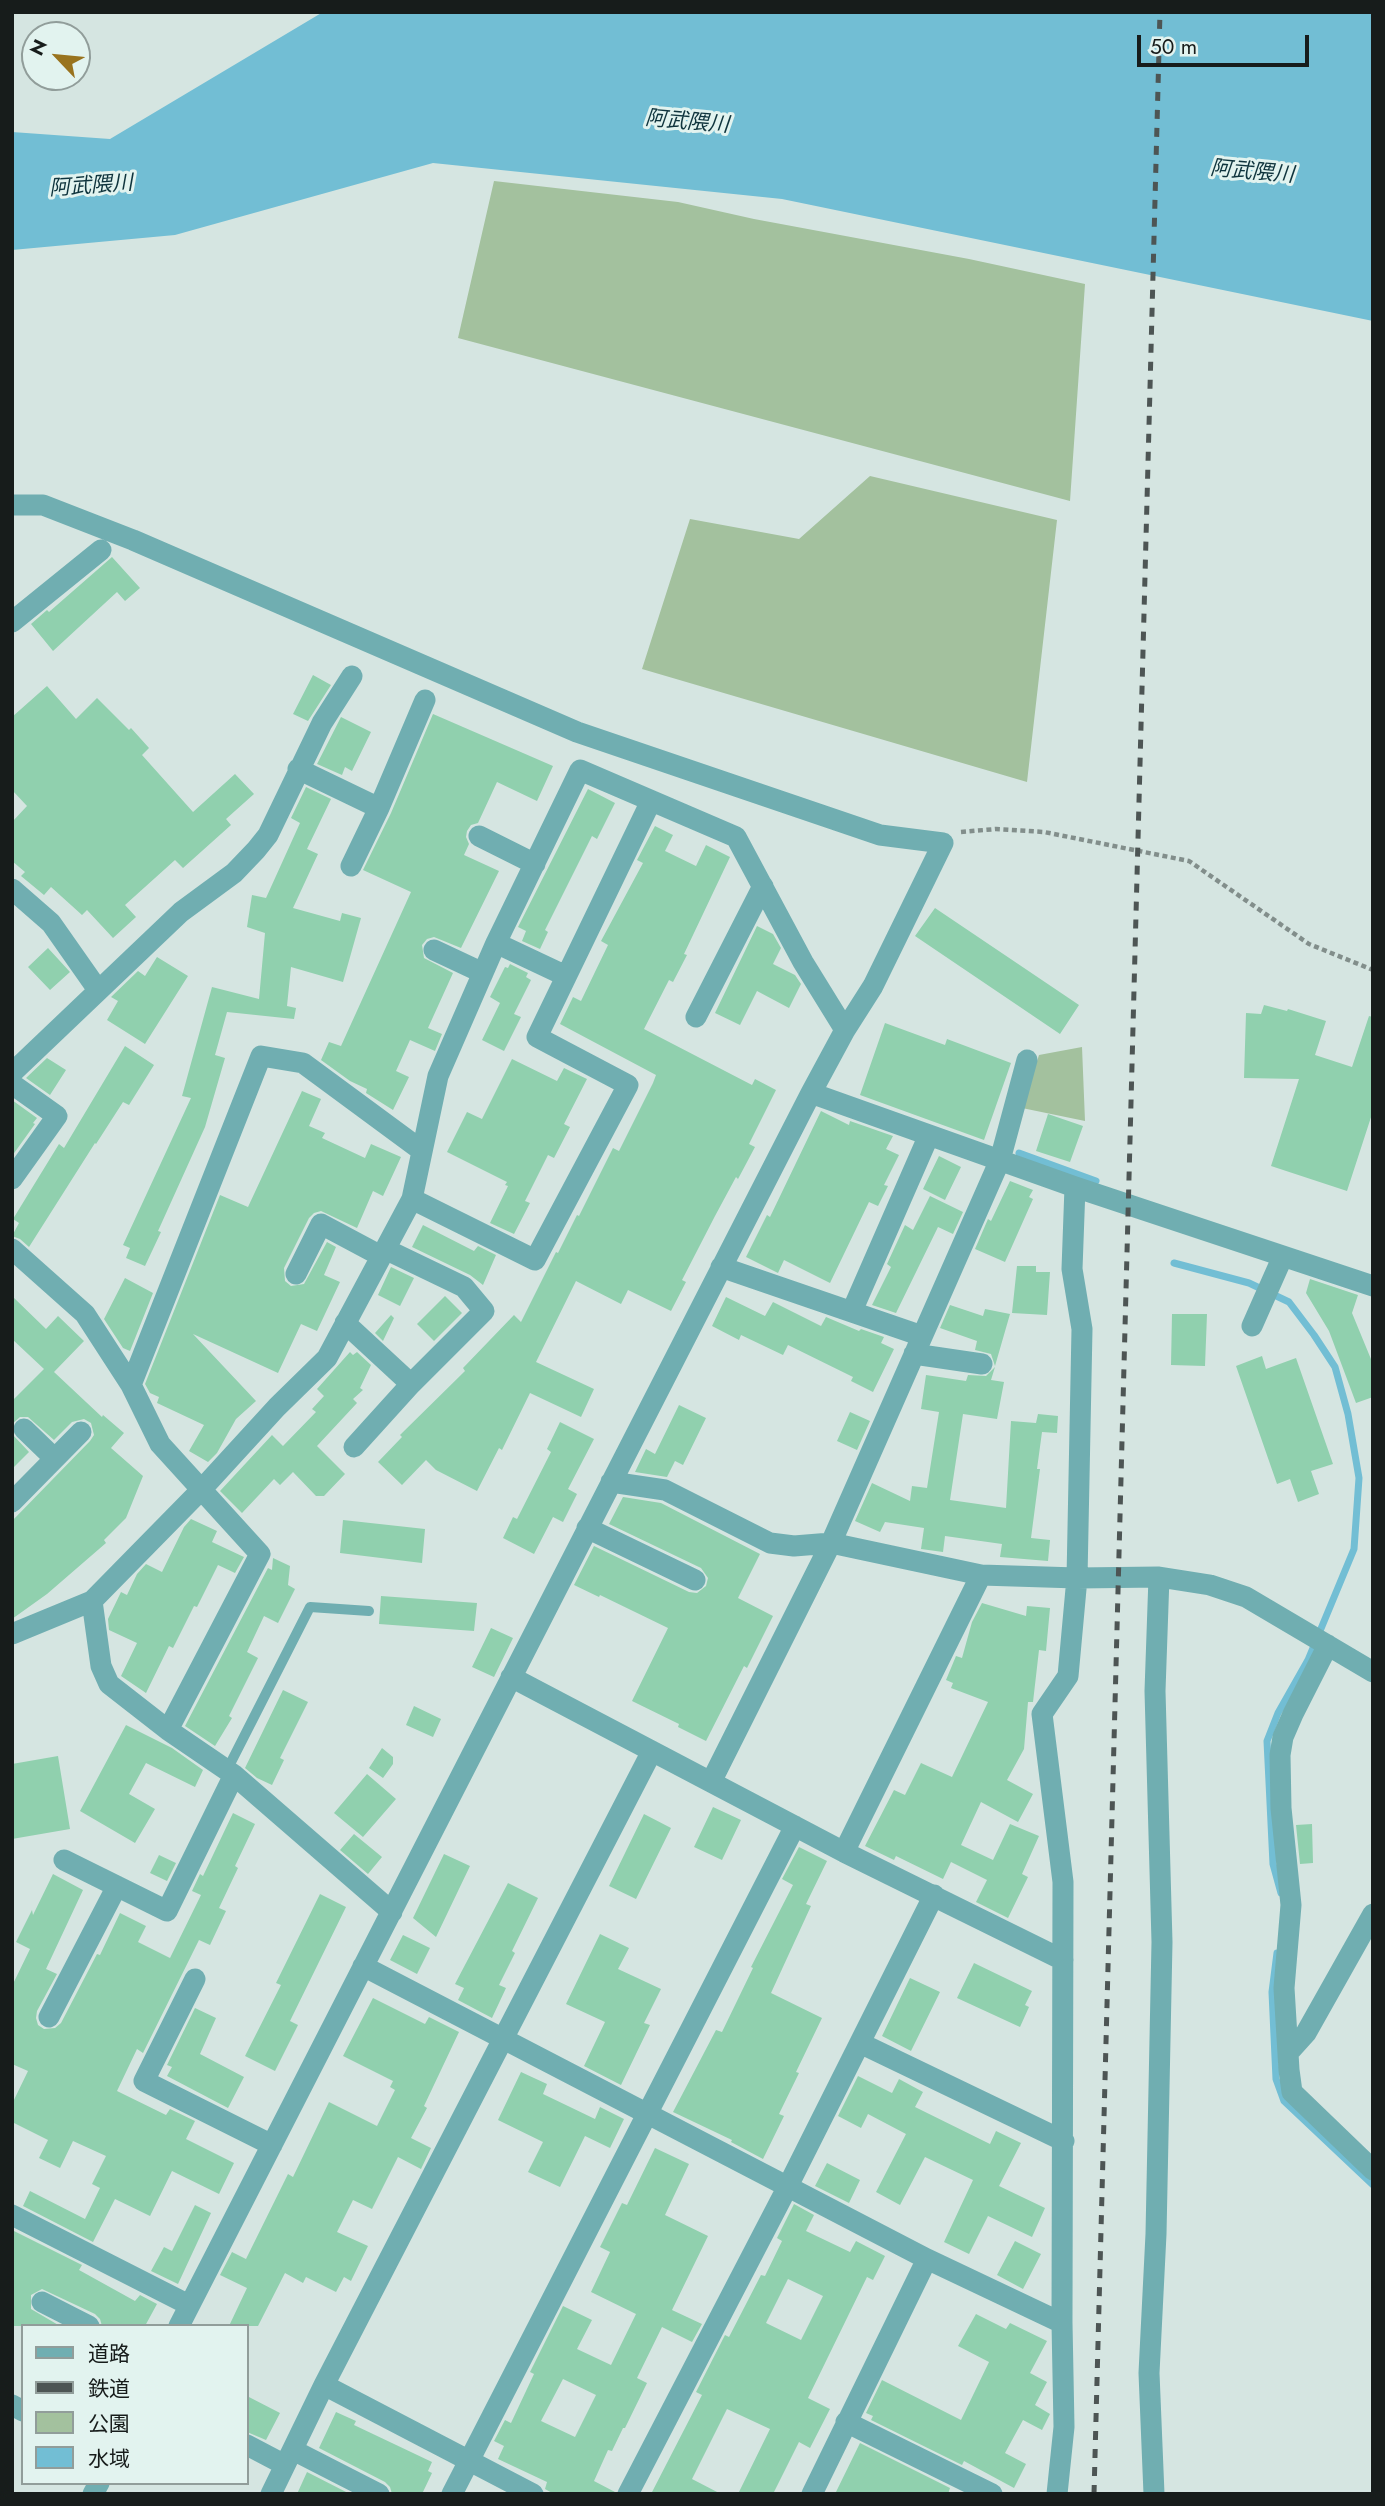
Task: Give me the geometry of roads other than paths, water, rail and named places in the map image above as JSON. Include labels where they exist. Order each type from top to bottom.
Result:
[{"type":"street","points":[[12,505],[43,505],[133,540],[577,732],[880,835],[943,843],[873,986],[845,1030],[811,1093],[180,2324]]},
{"type":"street","points":[[12,622],[101,550]]},
{"type":"street","points":[[12,1073],[181,912],[234,873],[257,850],[268,835],[322,723],[352,676]]},
{"type":"street","points":[[351,866],[425,700]]},
{"type":"street","points":[[298,769],[379,808]]},
{"type":"street","points":[[12,1634],[92,1601],[327,1358],[412,1199],[438,1076],[496,943],[580,770],[736,837],[803,962],[845,1030]]},
{"type":"street","points":[[412,1199],[536,1261],[628,1085],[537,1037],[651,801]]},
{"type":"street","points":[[478,836],[535,864]]},
{"type":"street","points":[[696,1017],[763,886]]},
{"type":"street","points":[[12,889],[51,923],[98,990]]},
{"type":"street","points":[[496,943],[566,976]]},
{"type":"street","points":[[434,950],[483,973]]},
{"type":"street","points":[[131,1385],[261,1056],[303,1063],[421,1150]]},
{"type":"street","points":[[711,1782],[831,1543],[1000,1160],[1027,1060]]},
{"type":"street","points":[[12,1084],[57,1116],[12,1179]]},
{"type":"street","points":[[811,1093],[1075,1187],[1373,1286]]},
{"type":"street","points":[[852,1311],[929,1135]]},
{"type":"street","points":[[1057,2494],[1064,2427],[1063,1882],[1042,1714],[1068,1676],[1077,1578],[1082,1329],[1072,1269],[1075,1187]]},
{"type":"street","points":[[296,1274],[321,1224],[464,1287],[484,1311],[411,1384],[354,1447]]},
{"type":"street","points":[[12,1249],[85,1314],[131,1385],[160,1444],[260,1554],[169,1730]]},
{"type":"street","points":[[1252,1326],[1283,1256]]},
{"type":"street","points":[[721,1267],[852,1311],[918,1345],[982,1364]]},
{"type":"street","points":[[345,1323],[411,1384]]},
{"type":"street","points":[[24,1429],[54,1458]]},
{"type":"street","points":[[12,1502],[81,1432]]},
{"type":"street","points":[[611,1482],[665,1490],[770,1543],[794,1546],[831,1543],[981,1574],[1077,1578],[1159,1577],[1210,1585],[1247,1597],[1373,1672]]},
{"type":"street","points":[[587,1528],[695,1580]]},
{"type":"street","points":[[845,1852],[981,1574]]},
{"type":"street","points":[[1154,2494],[1149,2373],[1156,2234],[1162,1942],[1155,1691],[1159,1577]]},
{"type":"street","points":[[92,1601],[101,1666],[109,1684],[230,1772],[392,1912]]},
{"type":"street","points":[[1328,1645],[1293,1714],[1283,1737],[1280,1755],[1281,1808],[1291,1905],[1284,1988],[1288,2053],[1292,2092],[1373,2170]]},
{"type":"street","points":[[510,1677],[845,1852],[1063,1960]]},
{"type":"street","points":[[271,2494],[324,2385],[652,1751]]},
{"type":"street","points":[[64,1860],[167,1911],[230,1772]]},
{"type":"street","points":[[452,2494],[795,1826]]},
{"type":"street","points":[[49,2017],[117,1886]]},
{"type":"street","points":[[628,2494],[788,2186],[934,1895]]},
{"type":"street","points":[[1288,2053],[1306,2033],[1373,1914]]},
{"type":"street","points":[[363,1966],[928,2259],[1062,2323]]},
{"type":"street","points":[[195,1979],[144,2081],[272,2146]]},
{"type":"street","points":[[860,2043],[1064,2141]]},
{"type":"street","points":[[12,2215],[189,2305]]},
{"type":"street","points":[[812,2494],[928,2259]]},
{"type":"street","points":[[41,2302],[85,2324]]},
{"type":"street","points":[[324,2385],[533,2494]]},
{"type":"street","points":[[846,2421],[992,2494]]},
{"type":"street","points":[[248,2445],[289,2458],[379,2494]]},
{"type":"lane","points":[[230,1772],[310,1607],[369,1611]]},
{"type":"water","name":"阿武隈川","points":[[323,12],[1373,12],[1373,321],[782,199],[433,163],[175,235],[12,250],[12,132],[110,139]]},
{"type":"waterway","points":[[1019,1153],[1096,1181]]},
{"type":"waterway","points":[[1174,1263],[1249,1283],[1289,1302],[1335,1367],[1348,1414],[1359,1478],[1354,1549],[1308,1660],[1278,1713],[1267,1741],[1273,1864],[1281,1893]]},
{"type":"waterway","points":[[1277,1953],[1272,1992],[1276,2079],[1284,2101],[1373,2185]]},
{"type":"railway","points":[[1094,2494],[1160,12]]}]
